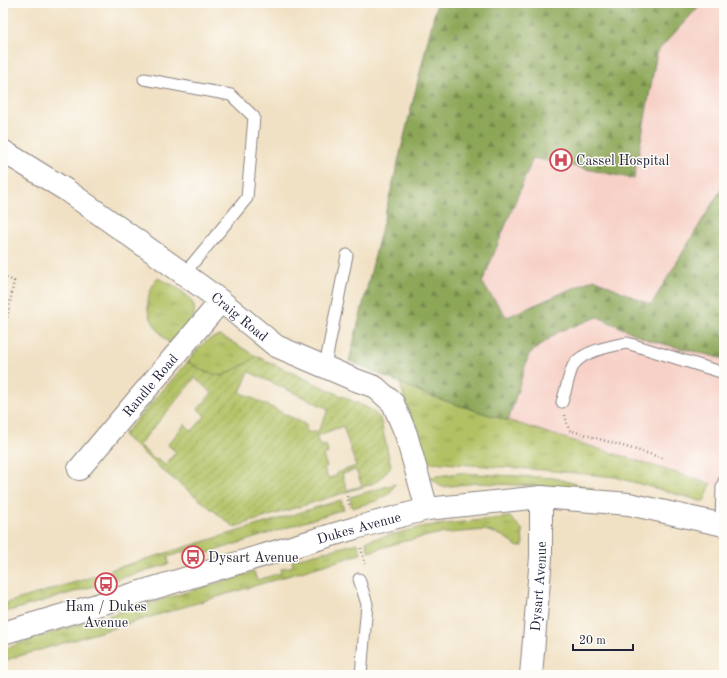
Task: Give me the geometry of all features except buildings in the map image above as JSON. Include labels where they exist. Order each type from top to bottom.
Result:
[{"type":"street","name":"Craig Road","points":[[3,151],[66,190],[184,274],[276,346],[375,387],[393,403],[406,434],[427,509]]},
{"type":"street","name":"Randle Road","points":[[79,469],[221,302]]},
{"type":"street","name":"Dukes Avenue","points":[[3,633],[355,528],[427,509],[540,497],[629,504],[722,524]]},
{"type":"street","name":"Dysart Avenue","points":[[531,675],[541,557],[540,497]]},
{"type":"lane","points":[[144,79],[231,95],[254,117],[247,198],[184,274]]},
{"type":"lane","points":[[325,366],[347,255]]},
{"type":"lane","points":[[562,402],[574,365],[585,355],[615,345],[627,343],[724,373]]},
{"type":"lane","points":[[722,524],[722,487],[724,481]]},
{"type":"lane","points":[[359,579],[367,604],[360,675]]},
{"type":"path","points":[[3,276],[14,280],[3,340]]},
{"type":"path","points":[[562,402],[569,430],[663,458]]},
{"type":"shaded area","name":"Cassel Hospital","points":[[437,3],[724,3],[724,488],[430,396],[349,361]]},
{"type":"green space","name":"Cassel Hospital","points":[[437,3],[702,3],[657,52],[634,179],[533,158],[482,283],[507,317],[594,279],[651,305],[724,184],[724,359],[648,340],[598,317],[558,332],[529,354],[508,421],[430,396],[349,361]]},
{"type":"green space","points":[[157,278],[169,283],[183,292],[193,304],[195,310],[189,323],[173,341],[169,343],[156,328],[149,313],[148,297]]},
{"type":"green space","points":[[220,336],[256,356],[247,363],[222,376],[205,372],[188,362],[205,342],[214,337]]},
{"type":"green space","points":[[256,356],[370,409],[380,418],[391,466],[380,479],[369,485],[234,527],[161,469],[123,435],[188,362],[205,372],[222,376],[247,363]],"holes":[[[249,372],[329,409],[317,433],[313,431],[311,433],[305,430],[307,425],[240,392]],[[195,378],[212,393],[198,409],[205,416],[192,431],[185,424],[169,443],[168,445],[176,452],[165,465],[157,459],[155,460],[139,445]],[[343,426],[356,466],[336,473],[337,476],[328,478],[324,468],[327,467],[323,455],[328,453],[326,444],[320,446],[316,436]],[[356,470],[362,486],[347,490],[342,474]]]},
{"type":"green space","points":[[400,383],[430,396],[711,484],[704,502],[615,477],[544,470],[428,462],[412,422]]},
{"type":"green space","points":[[459,473],[554,478],[594,489],[477,483],[442,487],[430,477]]},
{"type":"green space","points":[[395,484],[389,494],[379,500],[352,508],[350,497]]},
{"type":"green space","points":[[341,500],[344,509],[205,554],[202,546],[168,557],[169,564],[114,580],[110,570]]},
{"type":"green space","points":[[510,517],[522,529],[523,546],[518,547],[503,536],[485,530],[437,534],[401,542],[369,552],[366,541],[426,526]]},
{"type":"green space","points":[[358,543],[361,554],[3,661],[3,649],[73,626],[254,572],[257,580],[281,573],[281,569],[293,566],[292,560]]},
{"type":"green space","points":[[105,573],[108,582],[3,613],[3,604]]},
{"type":"place","name":"Cassel Hospital","points":[[561,160]]},
{"type":"place","name":"Dysart Avenue","points":[[193,557]]},
{"type":"place","name":"Ham / Dukes Avenue","points":[[106,584]]}]
